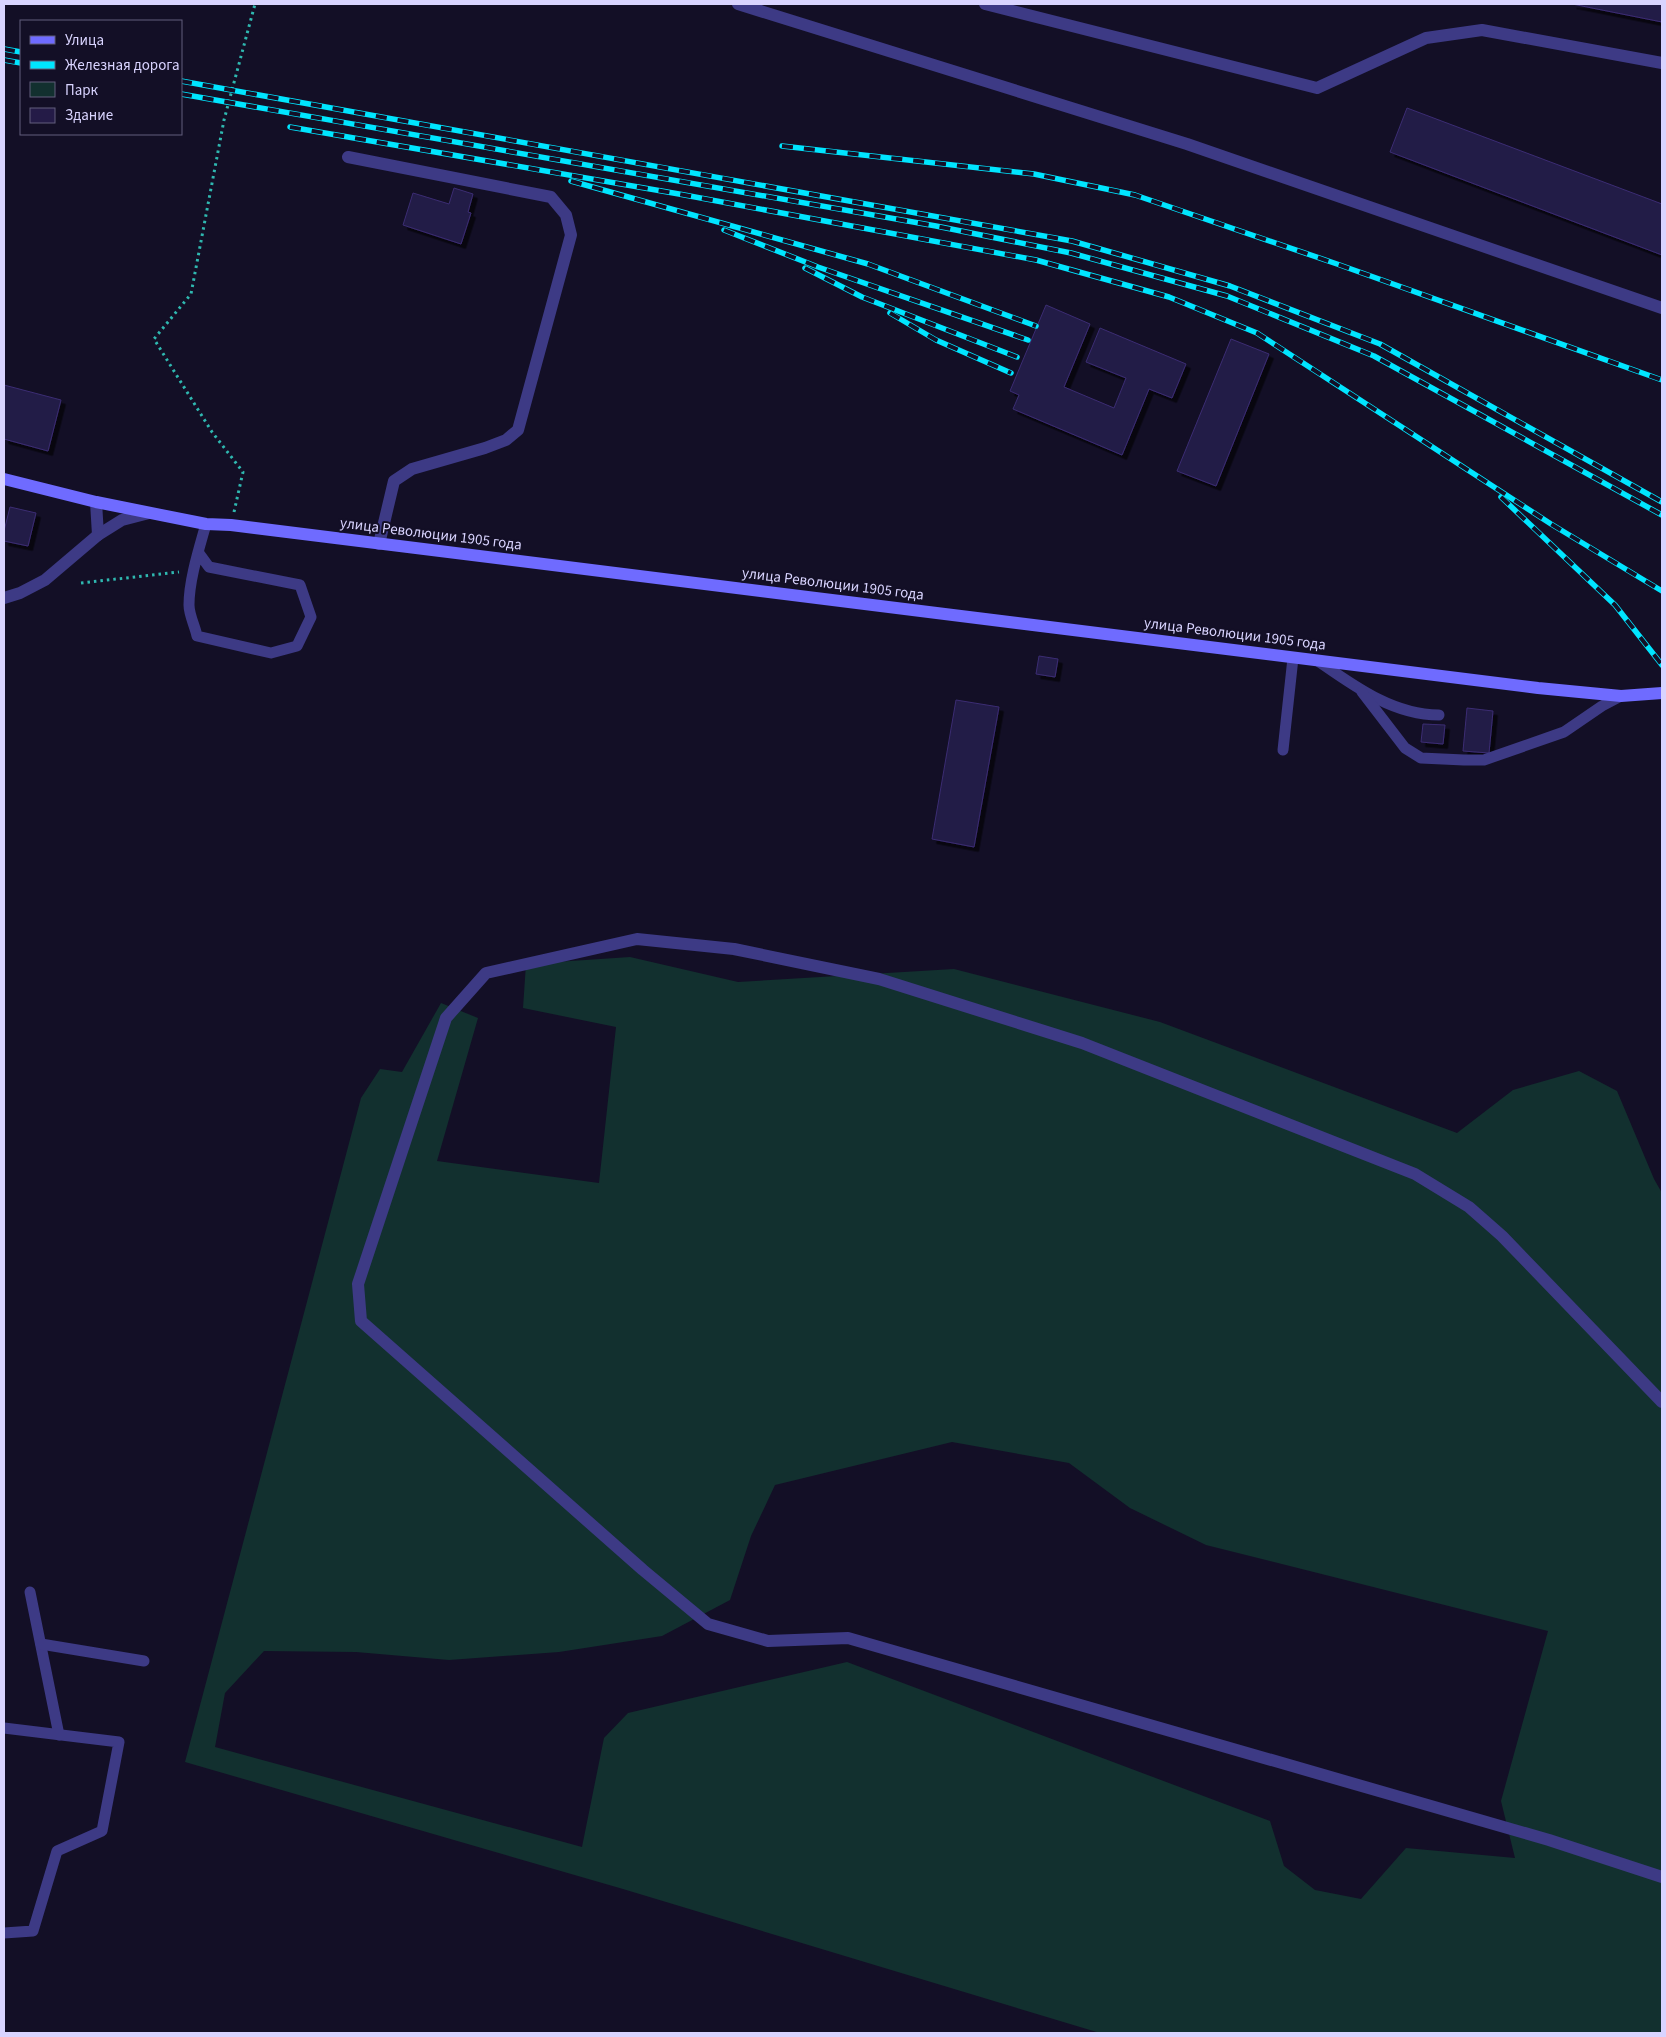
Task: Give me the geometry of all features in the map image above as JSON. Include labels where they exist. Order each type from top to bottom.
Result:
[{"type":"main road","name":"улица Революции 1905 года","points":[[4,480],[96,502],[206,524],[1538,688],[1621,696],[1662,693]]},
{"type":"street","points":[[738,4],[1187,144],[1662,308]]},
{"type":"street","points":[[985,4],[1317,88],[1426,38],[1482,30],[1662,63]]},
{"type":"street","points":[[348,157],[551,197],[566,215],[571,235],[518,430],[506,440],[412,469],[394,481],[379,544]]},
{"type":"street","points":[[96,502],[98,535]]},
{"type":"street","points":[[4,598],[20,593],[45,580],[98,535],[122,520],[149,513]]},
{"type":"street","points":[[1662,1402],[1502,1236],[1469,1207],[1415,1174],[1082,1043],[879,980],[734,949],[637,939],[486,973],[446,1018],[358,1284],[361,1321],[643,1570],[708,1624],[768,1641],[848,1638],[1539,1837],[1662,1877]]},
{"type":"lane","points":[[198,552],[209,567],[300,586],[310,617],[298,646],[271,653],[197,636],[189,606],[198,552],[206,524]]},
{"type":"lane","points":[[1283,750],[1293,658]]},
{"type":"lane","points":[[1318,661],[1362,692],[1405,710],[1422,715],[1439,715]]},
{"type":"lane","points":[[1362,692],[1405,748],[1421,758],[1464,760],[1484,760],[1564,732],[1602,706],[1621,696]]},
{"type":"lane","points":[[30,1592],[59,1735]]},
{"type":"lane","points":[[41,1644],[144,1661]]},
{"type":"lane","points":[[4,1728],[120,1742],[102,1831],[57,1851],[33,1932],[4,1933]]},
{"type":"path","points":[[231,526],[244,472],[212,432],[154,340],[191,294],[224,120],[255,4]]},
{"type":"path","points":[[80,583],[195,571]]},
{"type":"green space","points":[[630,957],[738,982],[954,969],[1160,1022],[1457,1133],[1513,1090],[1579,1071],[1617,1091],[1654,1179],[1662,1193],[1662,2033],[1100,2033],[623,1889],[185,1762],[361,1098],[380,1069],[402,1072],[441,1003],[478,1018],[437,1161],[599,1183],[616,1027],[523,1008],[526,964]],"holes":[[[952,1442],[1069,1463],[1130,1508],[1206,1545],[1548,1631],[1501,1801],[1515,1858],[1406,1848],[1361,1899],[1315,1890],[1284,1866],[1270,1821],[847,1662],[628,1713],[604,1738],[582,1847],[215,1747],[225,1693],[264,1651],[356,1652],[449,1660],[559,1652],[662,1636],[730,1600],[751,1536],[775,1485]]]},
{"type":"building","points":[[1572,4],[1662,4],[1662,22]]},
{"type":"building","points":[[1407,108],[1662,204],[1662,255],[1390,152]]},
{"type":"building","points":[[454,188],[473,194],[468,212],[471,213],[461,244],[403,225],[413,193],[449,204]]},
{"type":"building","points":[[1046,305],[1090,324],[1064,387],[1114,408],[1126,378],[1086,362],[1100,328],[1186,364],[1172,398],[1149,389],[1122,455],[1013,409],[1019,395],[1010,391]]},
{"type":"building","points":[[1231,339],[1269,354],[1216,486],[1177,471]]},
{"type":"building","points":[[4,385],[61,400],[48,451],[4,439]]},
{"type":"building","points":[[10,507],[36,513],[28,546],[4,541],[4,531]]},
{"type":"building","points":[[1039,656],[1058,659],[1055,677],[1036,674]]},
{"type":"building","points":[[956,700],[999,707],[974,847],[932,839]]},
{"type":"building","points":[[1467,708],[1493,711],[1489,753],[1463,751]]},
{"type":"building","points":[[1423,724],[1445,725],[1443,744],[1421,742]]},
{"type":"railway","points":[[4,49],[20,52]]},
{"type":"railway","points":[[4,60],[20,63]]},
{"type":"railway","points":[[182,81],[1072,241],[1230,286],[1380,344],[1662,502]]},
{"type":"railway","points":[[182,94],[936,226],[1071,253],[1227,296],[1374,356],[1662,515]]},
{"type":"railway","points":[[290,127],[679,194],[1036,260],[1169,297],[1257,333],[1551,524],[1662,591]]},
{"type":"railway","points":[[782,146],[1034,174],[1135,195],[1337,264],[1662,380]]},
{"type":"railway","points":[[571,181],[868,264],[1036,326]]},
{"type":"railway","points":[[724,230],[818,267],[1028,340]]},
{"type":"railway","points":[[805,268],[862,297],[1017,357]]},
{"type":"railway","points":[[890,313],[936,340],[1011,373]]},
{"type":"railway","points":[[1501,497],[1615,605],[1662,665]]}]
